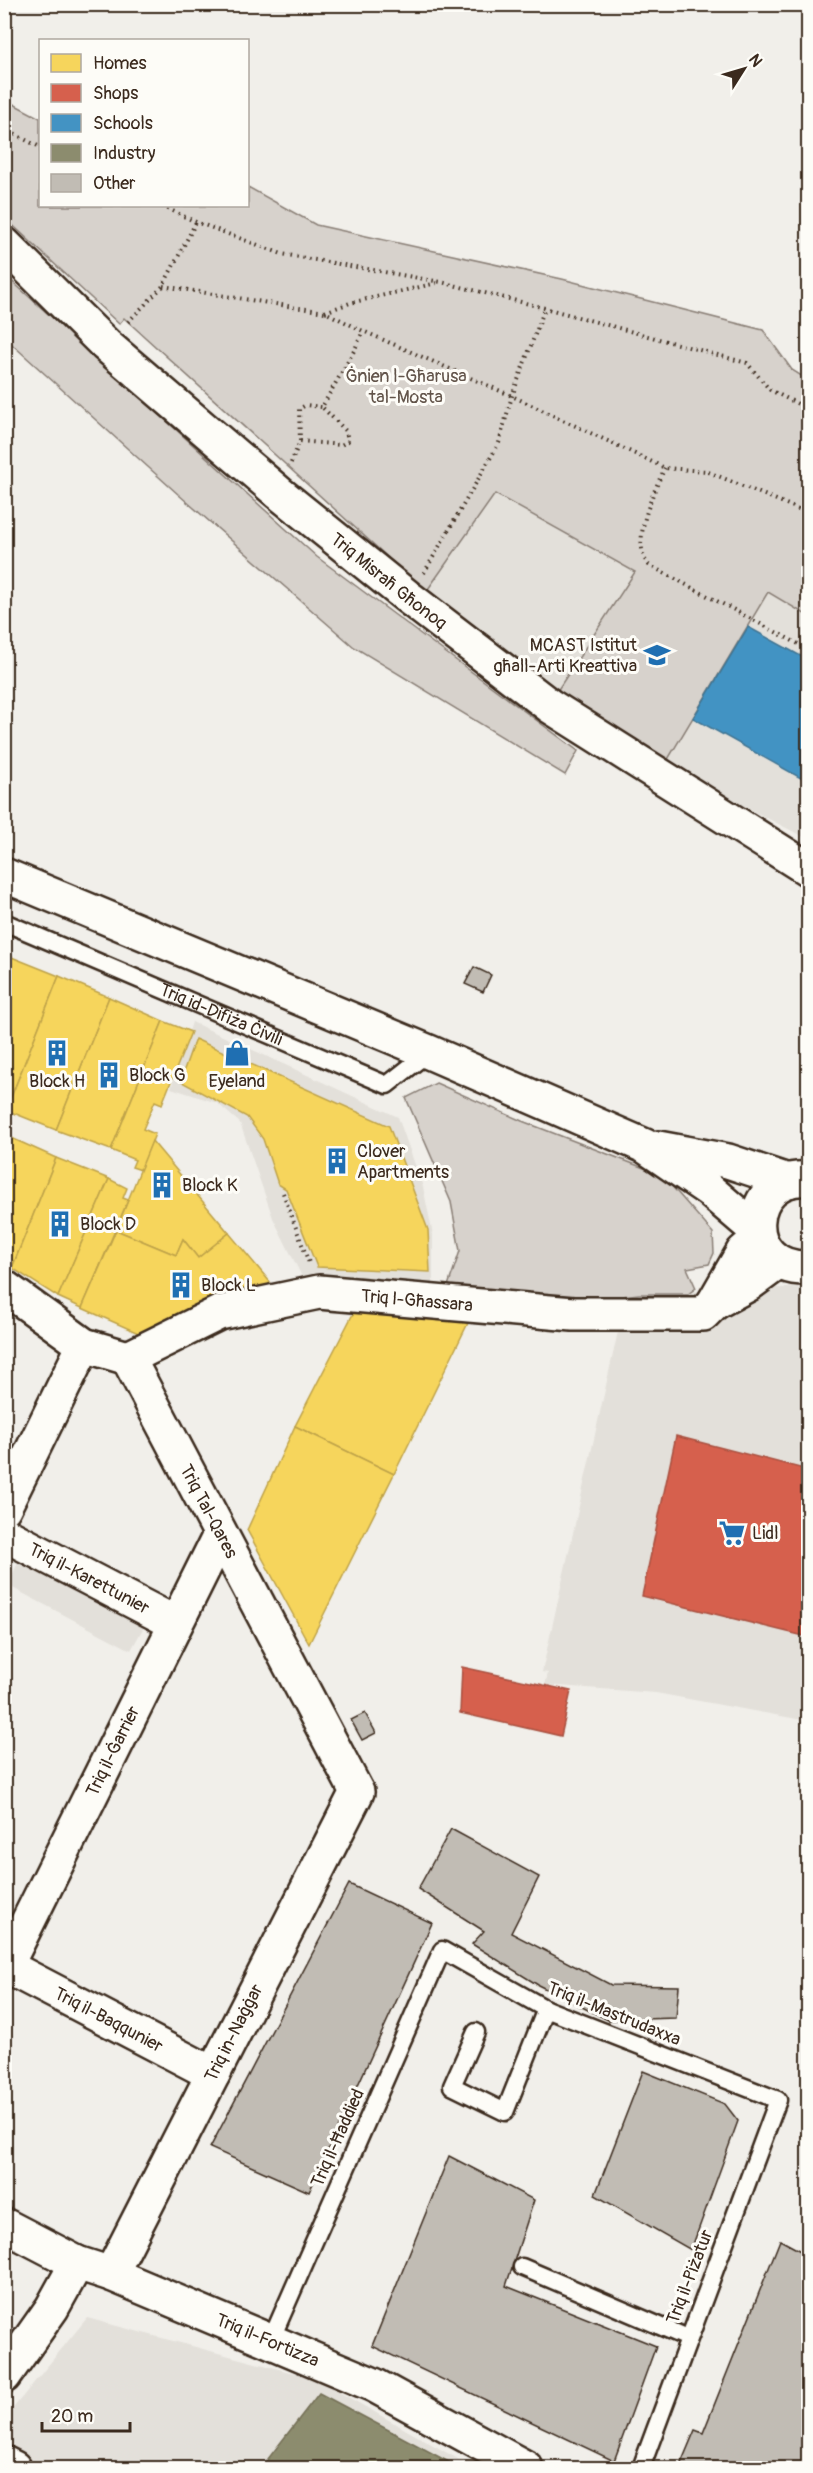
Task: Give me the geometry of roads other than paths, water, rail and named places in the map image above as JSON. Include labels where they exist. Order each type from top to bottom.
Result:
[{"type":"street","name":"Triq Misraħ Għonoq","points":[[4,244],[106,345],[279,493],[409,598],[550,706],[808,869]]},
{"type":"street","points":[[4,875],[429,1052],[645,1146],[708,1189],[776,1250]]},
{"type":"street","points":[[645,1146],[728,1161],[803,1179]]},
{"type":"street","points":[[776,1250],[761,1206],[771,1190],[803,1179]]},
{"type":"street","name":"Triq l-Għassara","points":[[128,1358],[219,1313],[319,1292],[573,1314],[708,1309],[743,1252],[776,1250]]},
{"type":"street","points":[[4,1287],[84,1345],[128,1358]]},
{"type":"street","points":[[4,1508],[84,1345]]},
{"type":"street","name":"Triq Tal-Qares","points":[[128,1358],[219,1535],[357,1792]]},
{"type":"street","name":"Triq il-Karettunier","points":[[4,1534],[175,1623]]},
{"type":"street","name":"Triq il-Ġarrier","points":[[5,1966],[219,1535]]},
{"type":"street","name":"Triq in-Naġġar","points":[[111,2274],[357,1792]]},
{"type":"street","name":"Triq il-Baqqunier","points":[[5,1966],[213,2074]]},
{"type":"street","name":"Triq il-Fortizza","points":[[4,2225],[77,2263],[111,2274],[374,2385],[526,2469]]},
{"type":"street","points":[[4,2376],[52,2308],[77,2263]]},
{"type":"street","points":[[4,2463],[14,2469]]},
{"type":"lane","name":"Triq id-Difiża Ċivili","points":[[4,922],[387,1085],[429,1052]]},
{"type":"lane","name":"Triq il-Mastrudaxxa","points":[[441,1950],[546,2009],[778,2100]]},
{"type":"lane","name":"Triq il-Ħaddied","points":[[270,2342],[441,1950]]},
{"type":"lane","points":[[476,2032],[452,2086],[505,2112],[546,2009]]},
{"type":"lane","name":"Triq il-Piżatur","points":[[641,2469],[778,2100]]},
{"type":"lane","points":[[522,2267],[688,2338]]},
{"type":"place","name":"MCAST Istitut għall-Arti Kreattiva","points":[[657,655]]},
{"type":"place","name":"Block H","points":[[57,1053]]},
{"type":"place","name":"Eyeland","points":[[237,1053]]},
{"type":"place","name":"Block G","points":[[109,1075]]},
{"type":"place","name":"Clover Apartments","points":[[337,1161]]},
{"type":"place","name":"Block K","points":[[162,1185]]},
{"type":"place","name":"Block D","points":[[60,1224]]},
{"type":"place","name":"Block L","points":[[181,1285]]},
{"type":"place","name":"Lidl","points":[[732,1533]]},
{"type":"park label","name":"Ġnien l-Għarusa tal-Mosta","points":[[406,386]]}]
